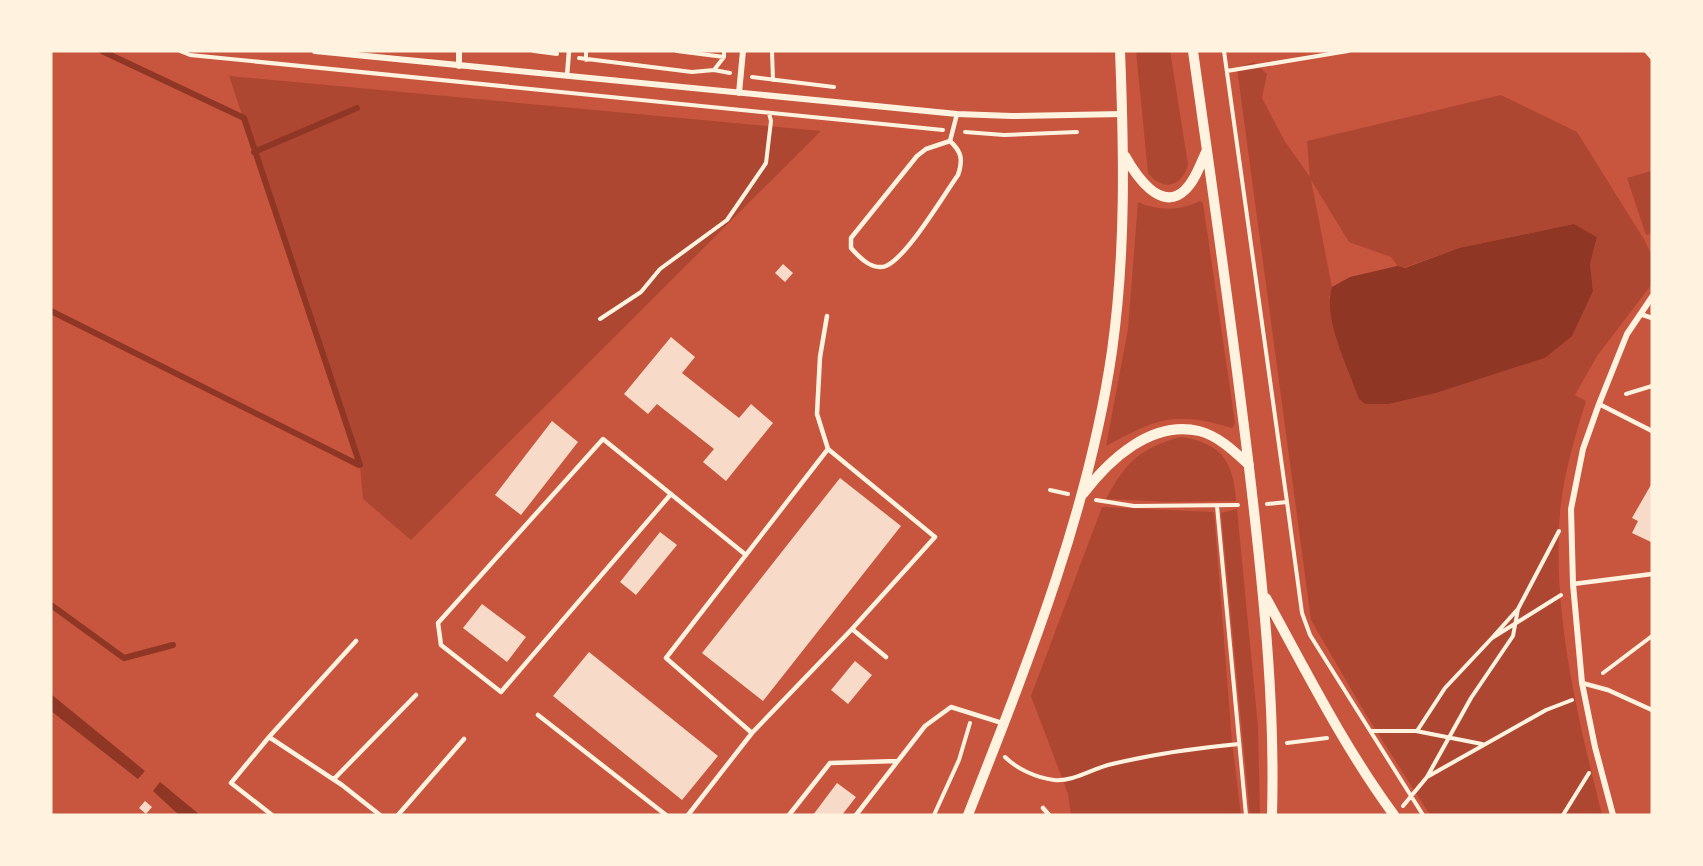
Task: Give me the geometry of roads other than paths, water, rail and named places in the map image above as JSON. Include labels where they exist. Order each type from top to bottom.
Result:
[{"type":"street","points":[[315,51],[957,114],[1012,117],[1123,114]]},
{"type":"street","points":[[459,51],[459,66]]},
{"type":"street","points":[[739,93],[743,51]]},
{"type":"street","points":[[968,815],[1041,624],[1081,497],[1112,352],[1120,281],[1125,156],[1120,51]]},
{"type":"street","points":[[1193,51],[1249,465],[1264,595],[1273,745],[1272,815]]},
{"type":"street","points":[[1125,156],[1135,174],[1151,191],[1162,196],[1175,197],[1185,191],[1193,180],[1206,152]]},
{"type":"street","points":[[1613,815],[1582,683],[1573,584],[1571,509],[1583,449],[1599,404],[1617,357],[1639,313],[1652,297]]},
{"type":"street","points":[[1081,497],[1100,471],[1126,449],[1155,434],[1178,429],[1200,431],[1231,448],[1249,465]]},
{"type":"street","points":[[1264,595],[1343,736],[1394,815]]},
{"type":"lane","points":[[567,76],[569,53]]},
{"type":"lane","points":[[950,141],[957,114]]},
{"type":"lane","points":[[950,141],[959,150],[963,163],[958,175],[900,257],[884,267],[872,265],[858,257],[851,248],[851,238],[917,156],[926,149],[950,141]]},
{"type":"lane","points":[[1639,313],[1652,318]]},
{"type":"lane","points":[[688,815],[752,734],[852,629],[935,537],[828,449],[817,414],[820,357],[827,316]]},
{"type":"lane","points":[[1599,404],[1652,431]]},
{"type":"lane","points":[[671,494],[501,692],[441,645],[438,623],[603,439],[671,494],[746,555]]},
{"type":"lane","points":[[752,734],[666,658],[828,449]]},
{"type":"lane","points":[[1573,584],[1652,574]]},
{"type":"lane","points":[[852,629],[886,657]]},
{"type":"lane","points":[[272,815],[231,783],[356,640]]},
{"type":"lane","points":[[1582,683],[1608,690],[1652,710]]},
{"type":"lane","points":[[334,779],[416,695]]},
{"type":"lane","points":[[856,815],[925,726],[951,707],[1004,724]]},
{"type":"lane","points":[[538,715],[666,815]]},
{"type":"lane","points":[[269,737],[334,779],[380,815]]},
{"type":"lane","points":[[398,815],[464,739]]},
{"type":"lane","points":[[789,815],[830,763],[898,761]]},
{"type":"lane","points":[[1043,807],[1049,815]]},
{"type":"waterway","points":[[102,51],[244,118],[360,465]]},
{"type":"waterway","points":[[254,152],[357,108]]},
{"type":"waterway","points":[[51,311],[359,465]]},
{"type":"waterway","points":[[51,605],[124,658],[173,645]]}]
